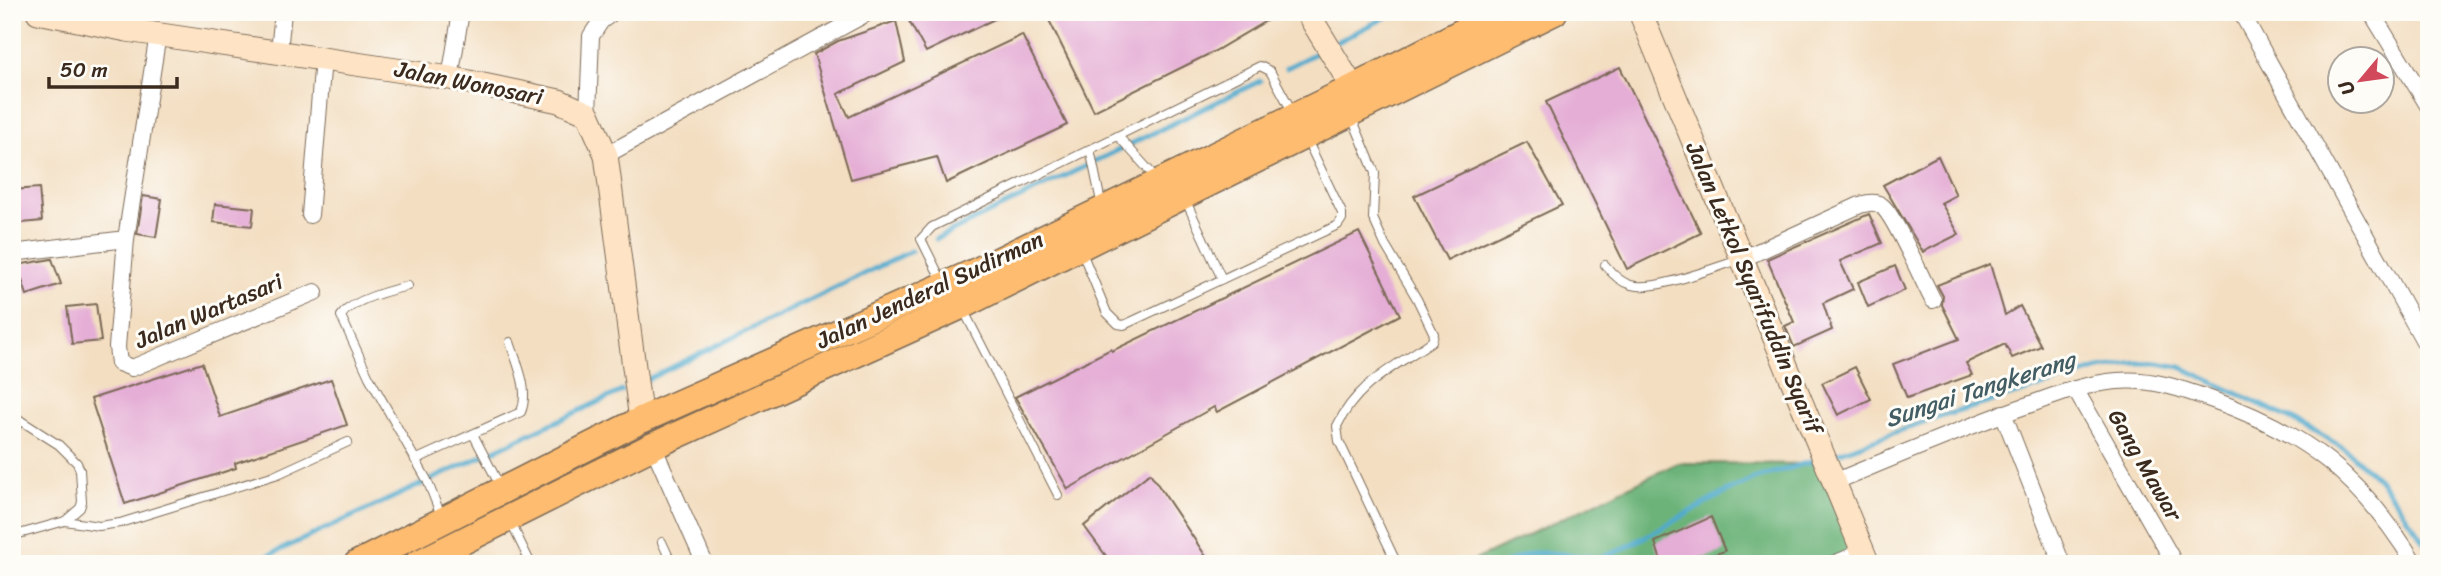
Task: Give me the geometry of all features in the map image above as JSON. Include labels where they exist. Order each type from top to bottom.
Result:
[{"type":"main road","name":"Jalan Jenderal Sudirman","points":[[417,564],[653,446],[961,306],[1185,197],[1300,126],[1353,88],[1501,12]]},
{"type":"main road","name":"Jalan Jenderal Sudirman","points":[[357,564],[438,508],[944,286],[1159,181],[1300,126],[1350,114],[1554,12]]},
{"type":"street","name":"Jalan Wonosari","points":[[38,12],[128,21],[158,34],[450,78],[559,101],[588,114]]},
{"type":"street","points":[[279,51],[283,12]]},
{"type":"street","points":[[450,78],[461,12]]},
{"type":"street","points":[[613,12],[601,21],[591,36],[588,114],[606,155],[641,420]]},
{"type":"street","points":[[606,155],[869,12]]},
{"type":"street","points":[[1307,12],[1353,88]]},
{"type":"street","name":"Jalan Letkol Syarifuddin Syarif","points":[[1640,12],[1865,558]]},
{"type":"street","points":[[2241,12],[2429,350]]},
{"type":"street","points":[[2371,12],[2429,107]]},
{"type":"street","name":"Jalan Wartasari","points":[[158,34],[126,239],[117,355],[120,363],[129,368],[315,292]]},
{"type":"street","points":[[310,215],[323,58]]},
{"type":"street","points":[[1742,259],[1860,205],[1875,203],[1888,213],[1933,300]]},
{"type":"street","points":[[12,253],[126,239]]},
{"type":"street","points":[[1833,478],[2075,389],[2117,381],[2158,382],[2235,408],[2291,433],[2343,472],[2397,535],[2415,564]]},
{"type":"street","name":"Gang Mawar","points":[[2075,389],[2175,564]]},
{"type":"street","points":[[2003,414],[2062,564]]},
{"type":"street","points":[[653,446],[705,564]]},
{"type":"street","points":[[1833,564],[1865,558]]},
{"type":"lane","points":[[944,286],[921,239],[927,231],[1121,138],[1260,66],[1270,71],[1342,213],[1341,222],[1124,325],[1118,324],[1107,313],[1079,247]]},
{"type":"lane","points":[[1350,114],[1375,173],[1373,218],[1434,334],[1432,341],[1386,370],[1359,392],[1336,426],[1339,441],[1397,564]]},
{"type":"lane","points":[[1121,138],[1159,181]]},
{"type":"lane","points":[[1091,152],[1102,209]]},
{"type":"lane","points":[[1185,197],[1222,279]]},
{"type":"lane","points":[[1605,265],[1622,281],[1639,286],[1664,283],[1742,259]]},
{"type":"lane","points":[[408,286],[363,301],[344,311],[341,316],[369,377],[426,480],[438,508]]},
{"type":"lane","points":[[961,306],[1058,495]]},
{"type":"lane","points":[[415,460],[521,412],[526,401],[510,342]]},
{"type":"lane","points":[[12,435],[16,418],[59,445],[77,463],[82,502],[80,508],[65,521]]},
{"type":"lane","points":[[473,433],[497,481]]},
{"type":"lane","points":[[12,536],[65,521],[99,526],[120,523],[278,474],[348,442]]},
{"type":"lane","points":[[509,518],[531,564]]},
{"type":"lane","points":[[662,542],[672,564]]},
{"type":"green space","points":[[1678,463],[1818,464],[1852,549],[1819,564],[1467,564]]},
{"type":"building","points":[[904,12],[1009,12],[926,52]]},
{"type":"building","points":[[1045,12],[1281,12],[1215,51],[1094,111]]},
{"type":"building","points":[[896,21],[905,62],[838,94],[849,117],[1022,35],[1067,125],[946,183],[937,157],[851,179],[814,54],[838,41]]},
{"type":"building","points":[[1620,67],[1701,233],[1627,269],[1546,102]]},
{"type":"building","points":[[1527,142],[1562,205],[1447,260],[1414,196]]},
{"type":"building","points":[[1938,156],[1956,195],[1941,203],[1959,234],[1923,252],[1883,185]]},
{"type":"building","points":[[39,188],[42,221],[12,224],[12,190]]},
{"type":"building","points":[[143,196],[162,199],[156,237],[137,234]]},
{"type":"building","points":[[215,204],[254,208],[252,226],[213,222]]},
{"type":"building","points":[[1869,214],[1882,243],[1840,261],[1853,289],[1823,303],[1832,330],[1794,347],[1785,326],[1794,322],[1767,259]]},
{"type":"building","points":[[1359,232],[1400,315],[1217,412],[1214,407],[1068,489],[1015,397]]},
{"type":"building","points":[[52,259],[61,284],[27,295],[17,265]]},
{"type":"building","points":[[1990,264],[2005,315],[2020,306],[2041,346],[2012,358],[2005,344],[1966,363],[1972,375],[1907,398],[1893,364],[1959,339],[1942,305],[1943,296],[1937,285]]},
{"type":"building","points":[[1895,266],[1905,290],[1868,307],[1858,282]]},
{"type":"building","points":[[96,304],[101,341],[72,344],[67,307]]},
{"type":"building","points":[[202,363],[220,417],[331,379],[347,425],[235,463],[236,468],[125,504],[91,399]]},
{"type":"building","points":[[1855,367],[1871,399],[1838,415],[1822,383]]},
{"type":"building","points":[[1150,473],[1211,564],[1112,564],[1084,526]]},
{"type":"building","points":[[1711,517],[1725,551],[1684,564],[1662,564],[1655,542]]},
{"type":"waterway","points":[[1337,42],[1396,12]]},
{"type":"waterway","points":[[1286,68],[1316,53]]},
{"type":"waterway","points":[[936,239],[1260,81]]},
{"type":"waterway","points":[[648,379],[911,251]]},
{"type":"waterway","name":"Sungai Tangkerang","points":[[1830,456],[1926,421],[2100,369],[2137,363],[2158,363],[2181,367],[2287,417],[2344,448],[2382,483],[2429,547]]},
{"type":"waterway","points":[[250,564],[622,391]]},
{"type":"waterway","name":"Sungai Tangkerang","points":[[1503,564],[1530,553],[1600,558],[1621,550],[1753,479],[1817,460]]}]
